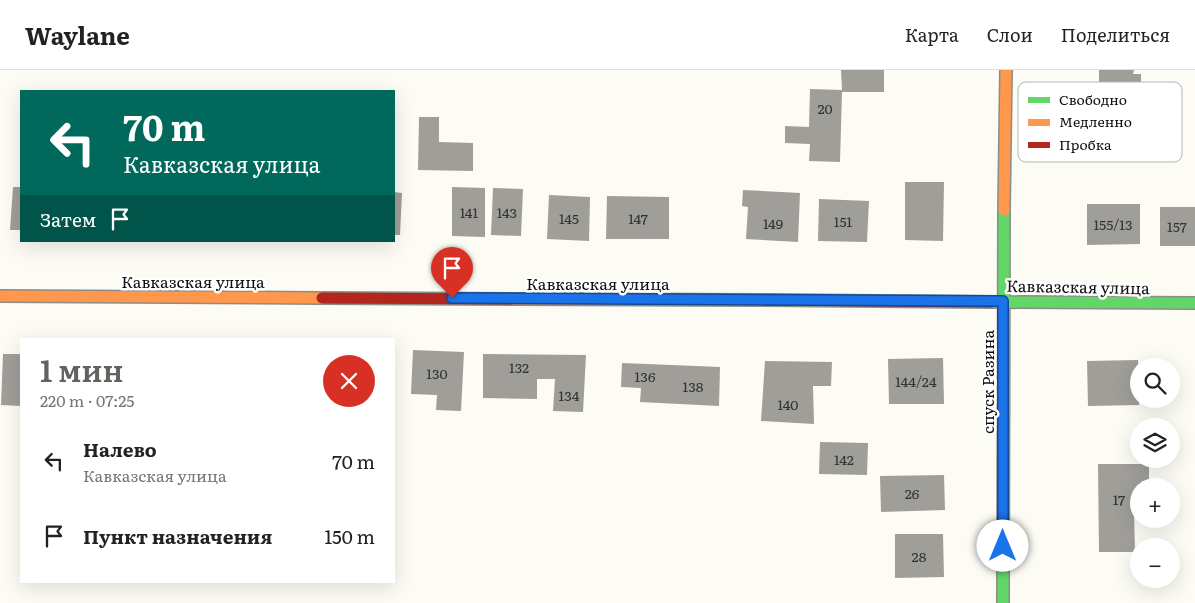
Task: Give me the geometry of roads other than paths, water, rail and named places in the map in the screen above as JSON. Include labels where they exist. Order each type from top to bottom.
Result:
[{"type":"street","name":"спуск Разина","points":[[1003,603],[1003,301],[1006,70]]},
{"type":"street","name":"Кавказская улица","points":[[0,296],[1195,303]]}]
